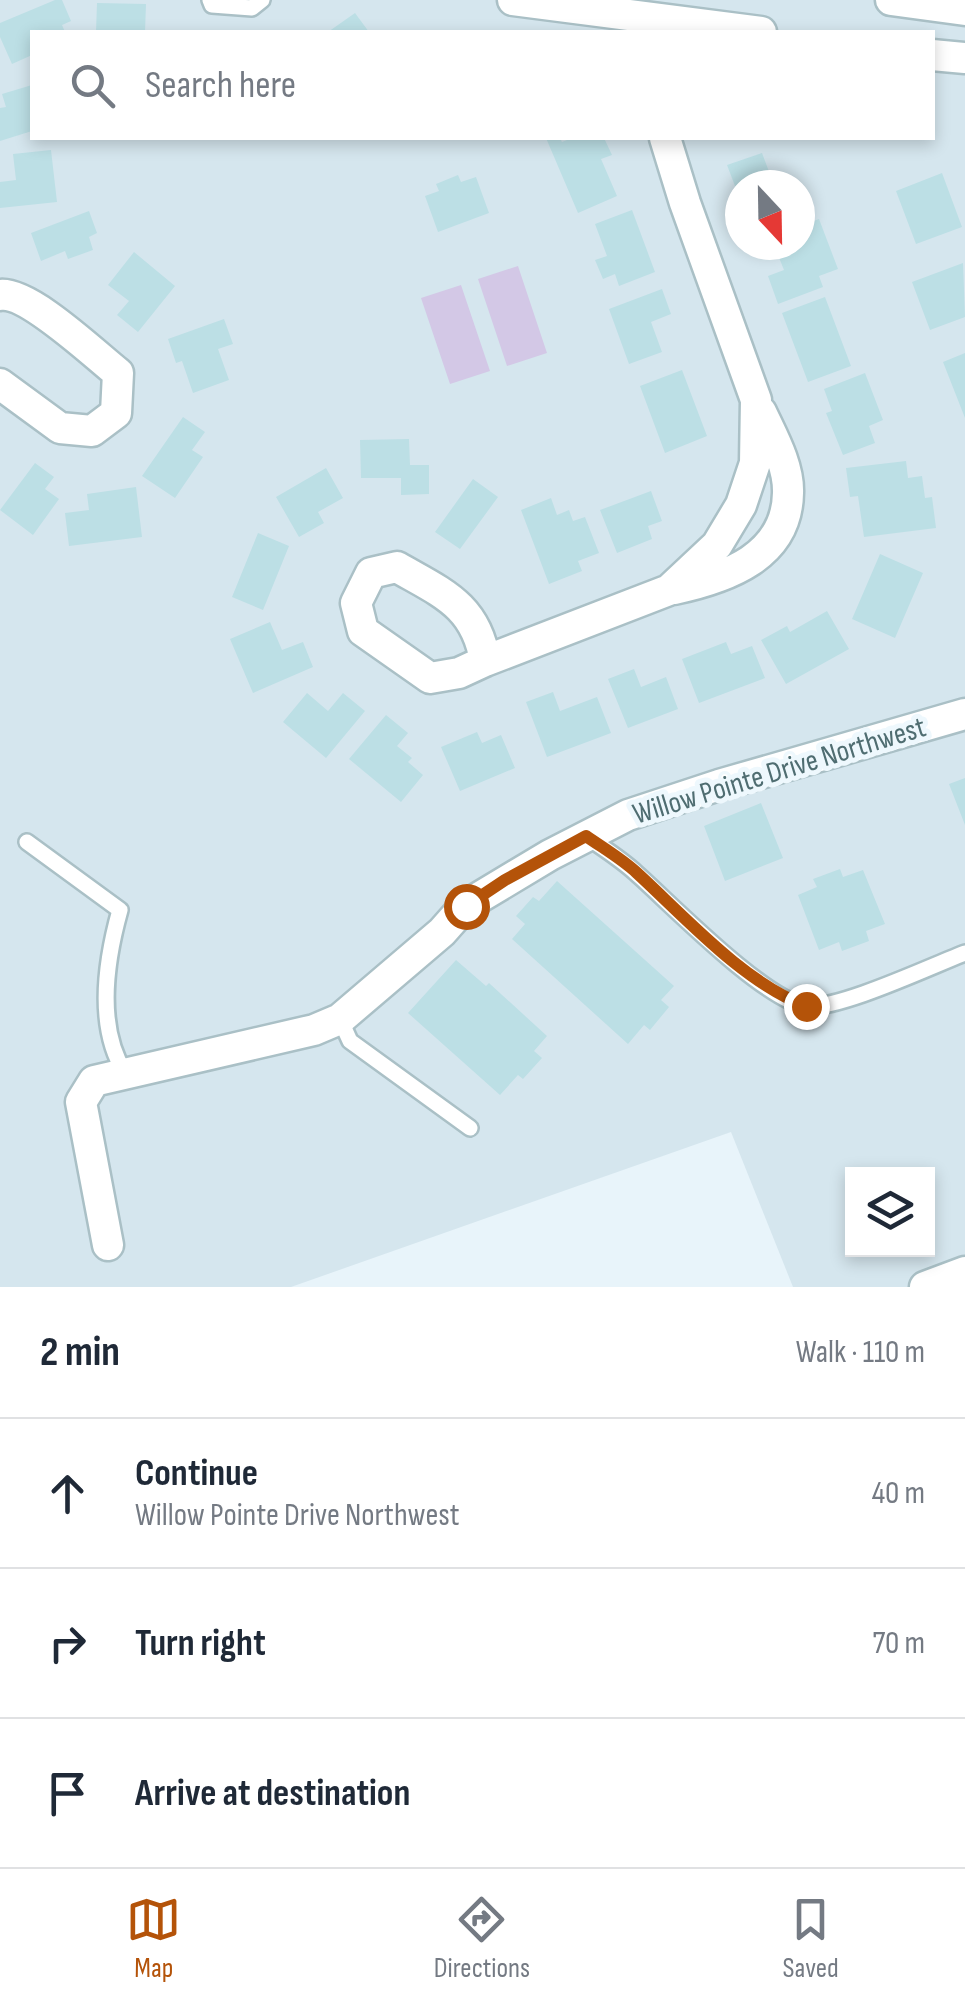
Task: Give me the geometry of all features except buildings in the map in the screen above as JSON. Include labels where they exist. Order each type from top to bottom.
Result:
[{"type":"street","points":[[514,0],[748,30]]},
{"type":"street","points":[[891,0],[965,10]]},
{"type":"street","points":[[935,55],[965,58]]},
{"type":"street","points":[[485,661],[669,590],[714,580],[768,548],[781,523],[788,493],[781,456],[756,400],[685,203],[667,140]]},
{"type":"street","points":[[0,294],[30,304],[118,373],[116,413],[92,431],[60,428],[0,384]]},
{"type":"street","points":[[669,590],[717,545],[742,505],[755,463],[756,400]]},
{"type":"street","name":"Willow Pointe Drive Northwest","points":[[108,1245],[81,1102],[94,1081],[314,1030],[340,1020],[442,932],[466,906],[505,880],[628,815],[965,714]]},
{"type":"street","points":[[925,1287],[965,1272]]},
{"type":"lane","points":[[210,0],[212,5],[252,8],[262,0]]},
{"type":"lane","points":[[586,836],[634,871],[675,912],[780,996],[806,1006],[830,1004],[965,953]]},
{"type":"lane","points":[[27,842],[120,910],[110,953],[108,1015],[115,1057],[125,1073]]},
{"type":"lane","points":[[340,1020],[350,1041],[470,1128]]},
{"type":"shaded area","points":[[0,0],[965,0],[965,1287],[793,1287],[731,1132],[291,1287],[0,1287]]},
{"type":"shaded area","points":[[518,266],[547,353],[507,366],[478,279]]},
{"type":"shaded area","points":[[461,285],[490,371],[450,384],[421,298]]},
{"type":"route","points":[[466,906],[586,836],[634,871],[675,912],[780,996],[806,1006]]}]
